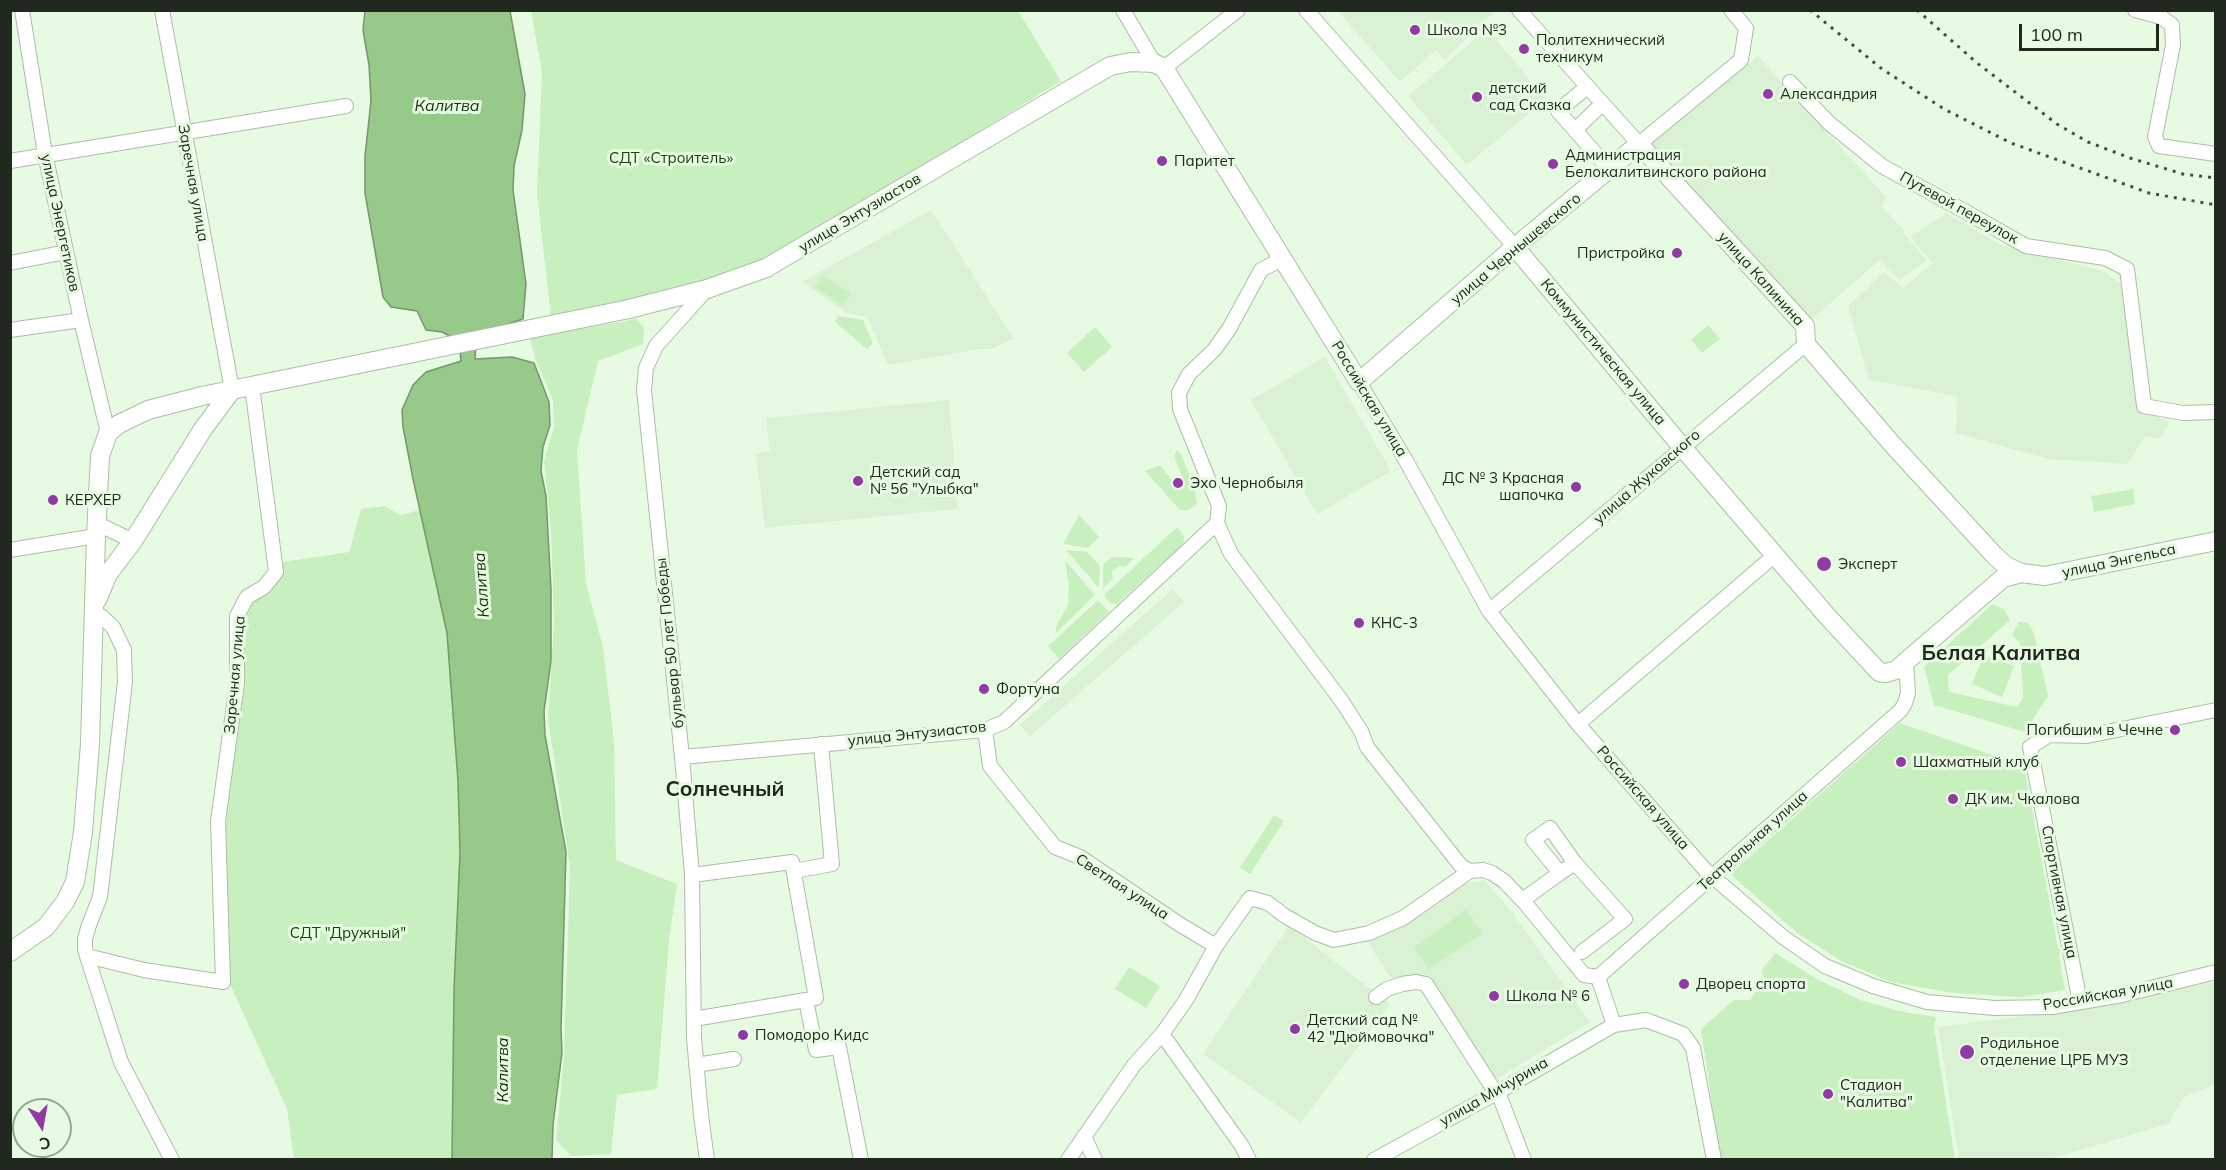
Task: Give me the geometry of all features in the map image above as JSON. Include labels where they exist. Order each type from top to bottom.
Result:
[{"type":"main road","name":"улица Энтузиастов","points":[[108,433],[119,424],[148,410],[202,396],[629,309],[707,290],[766,268],[1110,66],[1131,62],[1159,65]]},
{"type":"main road","name":"Российская улица","points":[[1159,65],[1359,382]]},
{"type":"main road","name":"улица Чернышевского","points":[[1359,382],[1515,247],[1639,144]]},
{"type":"main road","name":"улица Калинина","points":[[1639,144],[1805,326],[1806,344],[1892,444],[1994,555],[2006,566],[2021,573]]},
{"type":"main road","name":"Коммунистическая улица","points":[[1515,247],[1682,447],[1879,672],[1886,673],[1896,670],[1906,662]]},
{"type":"main road","points":[[93,613],[108,574],[133,541],[215,412],[232,390]]},
{"type":"main road","points":[[10,952],[46,927],[65,902],[75,882],[83,832],[90,744],[100,456],[108,433]]},
{"type":"main road","name":"улица Энгельса","points":[[2021,573],[2055,575],[2216,541]]},
{"type":"main road","points":[[1906,662],[2003,578],[2021,573]]},
{"type":"street","name":"улица Энергетиков","points":[[22,10],[45,154],[108,433]]},
{"type":"street","name":"Заречная улица","points":[[162,10],[232,390]]},
{"type":"street","name":"Российская улица","points":[[1123,10],[1159,65]]},
{"type":"street","points":[[1159,65],[1238,10]]},
{"type":"street","name":"Коммунистическая улица","points":[[1306,10],[1515,247]]},
{"type":"street","name":"улица Калинина","points":[[1519,10],[1639,144]]},
{"type":"street","name":"улица Чернышевского","points":[[1639,144],[1742,60],[1746,28],[1731,10]]},
{"type":"street","points":[[2135,10],[2161,17],[2172,25],[2173,45],[2155,137],[2158,146],[2216,154]]},
{"type":"street","name":"Путевой переулок","points":[[1790,82],[1829,123],[1882,166],[2026,246],[2105,258],[2127,268],[2144,406],[2183,414],[2216,412]]},
{"type":"street","points":[[1587,87],[1558,111],[1610,170]]},
{"type":"street","points":[[1576,129],[1602,104]]},
{"type":"street","points":[[10,160],[346,106]]},
{"type":"street","points":[[10,262],[66,252]]},
{"type":"street","points":[[1282,259],[1261,270],[1229,329],[1214,350],[1189,374],[1179,393],[1180,409],[1219,506],[1217,523],[1231,554],[1341,700],[1361,730],[1367,747],[1461,866],[1470,871]]},
{"type":"street","name":"бульвар 50 лет Победы","points":[[707,290],[656,346],[646,368],[644,390],[692,875],[696,1065],[707,1160]]},
{"type":"street","points":[[10,330],[81,320]]},
{"type":"street","name":"улица Жуковского","points":[[1489,611],[1806,344]]},
{"type":"street","name":"Российская улица","points":[[1359,382],[1405,459],[1489,611],[1578,724],[1713,877],[1783,937],[1825,966],[1873,986],[1927,1002],[1995,1008],[2052,1007],[2122,995],[2216,972]]},
{"type":"street","name":"Заречная улица","points":[[87,956],[144,970],[223,981],[218,822],[237,683],[237,616],[247,597],[264,587],[276,573],[252,386]]},
{"type":"street","points":[[202,396],[215,412]]},
{"type":"street","name":"улица Энтузиастов","points":[[682,757],[985,730],[1004,722],[1217,523]]},
{"type":"street","points":[[10,550],[96,529],[133,541]]},
{"type":"street","points":[[1578,724],[1775,555]]},
{"type":"street","points":[[93,613],[112,627],[124,651],[124,682],[100,897],[88,925],[84,949],[121,1062],[172,1160]]},
{"type":"street","name":"Театральная улица","points":[[1598,977],[1901,710],[1908,693],[1906,662]]},
{"type":"street","name":"Спортивная улица","points":[[2080,1002],[2030,747],[2049,735],[2087,736],[2216,710]]},
{"type":"street","name":"Светлая улица","points":[[985,730],[990,766],[1055,847],[1080,857],[1179,924],[1216,946]]},
{"type":"street","points":[[794,870],[832,864],[821,744]]},
{"type":"street","points":[[1560,873],[1533,840],[1550,828],[1575,862],[1625,919],[1582,952]]},
{"type":"street","points":[[692,875],[792,862],[816,1050],[838,1047],[861,1160]]},
{"type":"street","points":[[1526,903],[1528,896],[1575,862]]},
{"type":"street","points":[[1068,1160],[1134,1065],[1162,1034],[1186,1000],[1216,946],[1250,898],[1268,903],[1285,916],[1315,933],[1334,940],[1370,933],[1403,918],[1470,871],[1483,870],[1504,881],[1526,903],[1584,975],[1598,977],[1614,1025],[1646,1020],[1683,1034],[1693,1048],[1714,1160]]},
{"type":"street","points":[[1376,998],[1386,989],[1402,984],[1416,982],[1426,984],[1497,1092],[1524,1160]]},
{"type":"street","points":[[694,1018],[811,999]]},
{"type":"street","name":"улица Мичурина","points":[[1374,1160],[1614,1025]]},
{"type":"street","points":[[1162,1034],[1242,1146],[1249,1160]]},
{"type":"street","points":[[696,1065],[734,1059]]},
{"type":"street","points":[[1084,1136],[1095,1160]]},
{"type":"shaded area","name":"Школа №3","points":[[1338,11],[1495,11],[1444,60],[1436,50],[1400,82]]},
{"type":"shaded area","name":"детский сад Сказка","points":[[1487,29],[1546,99],[1467,165],[1408,96]]},
{"type":"shaded area","points":[[1758,56],[1886,197],[1881,206],[1903,229],[1906,236],[1927,260],[1899,280],[1880,260],[1812,319],[1650,144]]},
{"type":"shaded area","points":[[931,210],[1014,339],[991,349],[888,365],[867,317],[847,313],[802,282]]},
{"type":"shaded area","points":[[1947,213],[2001,245],[2103,271],[2122,285],[2139,408],[2169,422],[2160,439],[2145,436],[2128,464],[2048,459],[1956,433],[1957,396],[1869,380],[1848,306],[1884,272],[1903,288],[1933,263],[1910,237]]},
{"type":"shaded area","points":[[1325,357],[1391,471],[1317,514],[1251,400]]},
{"type":"shaded area","name":"Детский сад № 56 \"Улыбка\"","points":[[949,400],[958,509],[765,528],[756,454],[770,451],[766,418]]},
{"type":"shaded area","points":[[1173,589],[1184,602],[1030,736],[1020,725]]},
{"type":"shaded area","points":[[1484,880],[1512,912],[1590,1022],[1492,1082],[1427,979],[1413,975],[1398,983],[1388,974],[1365,938],[1400,926],[1428,911],[1465,884]]},
{"type":"shaded area","name":"Детский сад № 42 \"Дюймовочка\"","points":[[1289,926],[1390,1004],[1301,1122],[1203,1054]]},
{"type":"shaded area","points":[[2215,982],[2215,1084],[2183,1098],[2168,1124],[2050,1159],[1959,1159],[1938,1027],[2058,1012]]},
{"type":"green space","name":"СДТ «Строитель»","points":[[531,11],[1018,11],[1061,81],[817,231],[757,265],[649,298],[551,316],[537,194],[542,73]]},
{"type":"green space","points":[[822,275],[851,294],[843,306],[815,287]]},
{"type":"green space","points":[[838,316],[863,320],[873,343],[867,349],[835,322]]},
{"type":"green space","points":[[637,319],[644,328],[643,344],[598,361],[577,450],[586,583],[603,647],[614,742],[616,860],[677,884],[669,941],[657,1089],[617,1095],[611,1154],[571,1156],[556,1140],[564,1057],[570,867],[548,719],[554,622],[551,531],[544,461],[554,427],[553,400],[535,358],[530,338]]},
{"type":"green space","points":[[1708,325],[1720,339],[1702,353],[1691,340]]},
{"type":"green space","points":[[1095,327],[1112,347],[1084,372],[1067,353]]},
{"type":"green space","points":[[1177,450],[1181,454],[1195,489],[1197,504],[1189,510],[1180,510],[1145,471],[1160,465],[1178,488],[1185,485],[1174,456]]},
{"type":"green space","points":[[2133,489],[2135,504],[2094,512],[2091,496]]},
{"type":"green space","name":"СДТ \"Дружный\"","points":[[384,506],[401,515],[431,507],[444,568],[462,753],[458,825],[468,934],[452,1159],[294,1159],[287,1109],[229,982],[226,824],[245,654],[243,605],[276,563],[349,552],[361,509]]},
{"type":"green space","points":[[1079,515],[1099,537],[1088,548],[1063,544]]},
{"type":"green space","points":[[1177,527],[1184,536],[1183,544],[1117,604],[1110,603],[1104,595]]},
{"type":"green space","points":[[1066,550],[1087,552],[1100,566],[1099,588]]},
{"type":"green space","points":[[1112,557],[1134,558],[1125,567],[1119,566],[1112,571],[1113,578],[1103,589],[1103,565]]},
{"type":"green space","points":[[1065,560],[1095,595],[1055,634],[1057,624],[1068,605],[1069,588]]},
{"type":"green space","points":[[1098,600],[1109,612],[1059,659],[1048,646]]},
{"type":"green space","points":[[1992,604],[2004,609],[2010,620],[1948,675],[1949,692],[2017,707],[2023,698],[2020,643],[2012,635],[2019,622],[2028,623],[2034,633],[2048,696],[2025,732],[1934,705],[1924,667]]},
{"type":"green space","points":[[1984,655],[2014,666],[2002,697],[1972,684]]},
{"type":"green space","points":[[1900,723],[2024,766],[2058,948],[2061,950],[2059,955],[2065,990],[2021,997],[1953,993],[1891,982],[1841,961],[1796,932],[1730,874]]},
{"type":"green space","points":[[1274,815],[1284,821],[1250,874],[1240,868]]},
{"type":"green space","points":[[1466,910],[1482,934],[1428,969],[1414,947]]},
{"type":"green space","name":"Стадион \"Калитва\"","points":[[1775,953],[1817,979],[1860,1000],[1899,1011],[1936,1017],[1934,1027],[1955,1159],[1720,1159],[1701,1029],[1734,1000],[1750,1000],[1764,978],[1761,971]]},
{"type":"green space","points":[[1129,967],[1160,986],[1146,1008],[1115,989]]},
{"type":"water","name":"Калитва","points":[[365,11],[510,11],[525,94],[522,130],[514,166],[513,190],[526,284],[523,319],[508,324],[476,344],[475,359],[512,357],[534,363],[549,402],[550,425],[543,447],[541,471],[546,496],[551,589],[551,661],[544,711],[545,735],[566,852],[562,1053],[553,1125],[552,1159],[452,1159],[454,989],[460,853],[458,781],[447,633],[413,479],[402,410],[413,385],[426,372],[461,361],[459,341],[442,332],[426,330],[417,311],[391,307],[383,297],[365,193],[365,156],[371,101],[369,65],[363,30]]},
{"type":"railway","points":[[1810,10],[1882,69],[1944,109],[2011,143],[2149,193],[2216,205]]},
{"type":"railway","points":[[1917,10],[1977,63],[2057,124],[2088,142],[2183,174],[2216,178]]},
{"type":"place","name":"Школа №3","points":[[1415,30]]},
{"type":"place","name":"Политехнический техникум","points":[[1524,49]]},
{"type":"place","name":"Александрия","points":[[1768,94]]},
{"type":"place","name":"детский сад Сказка","points":[[1477,97]]},
{"type":"place","name":"Паритет","points":[[1162,161]]},
{"type":"place","name":"Администрация Белокалитвинского района","points":[[1553,164]]},
{"type":"place","name":"Пристройка","points":[[1677,253]]},
{"type":"place","name":"Детский сад № 56 \"Улыбка\"","points":[[858,481]]},
{"type":"place","name":"Эхо Чернобыля","points":[[1178,483]]},
{"type":"place","name":"ДС № 3 Красная шапочка","points":[[1576,487]]},
{"type":"place","name":"КЕРХЕР","points":[[53,500]]},
{"type":"place","name":"Эксперт","points":[[1824,564]]},
{"type":"place","name":"КНС-3","points":[[1359,623]]},
{"type":"place","name":"Фортуна","points":[[984,689]]},
{"type":"place","name":"Погибшим в Чечне","points":[[2175,730]]},
{"type":"place","name":"Шахматный клуб","points":[[1901,762]]},
{"type":"place","name":"ДК им. Чкалова","points":[[1953,799]]},
{"type":"place","name":"Дворец спорта","points":[[1684,984]]},
{"type":"place","name":"Школа № 6","points":[[1494,996]]},
{"type":"place","name":"Детский сад № 42 \"Дюймовочка\"","points":[[1295,1029]]},
{"type":"place","name":"Помодоро Кидс","points":[[743,1035]]},
{"type":"place","name":"Родильное отделение ЦРБ МУЗ","points":[[1967,1052]]},
{"type":"place","name":"Стадион \"Калитва\"","points":[[1828,1094]]},
{"type":"district","name":"Белая Калитва","points":[[2001,654]]},
{"type":"district","name":"Солнечный","points":[[725,790]]}]
